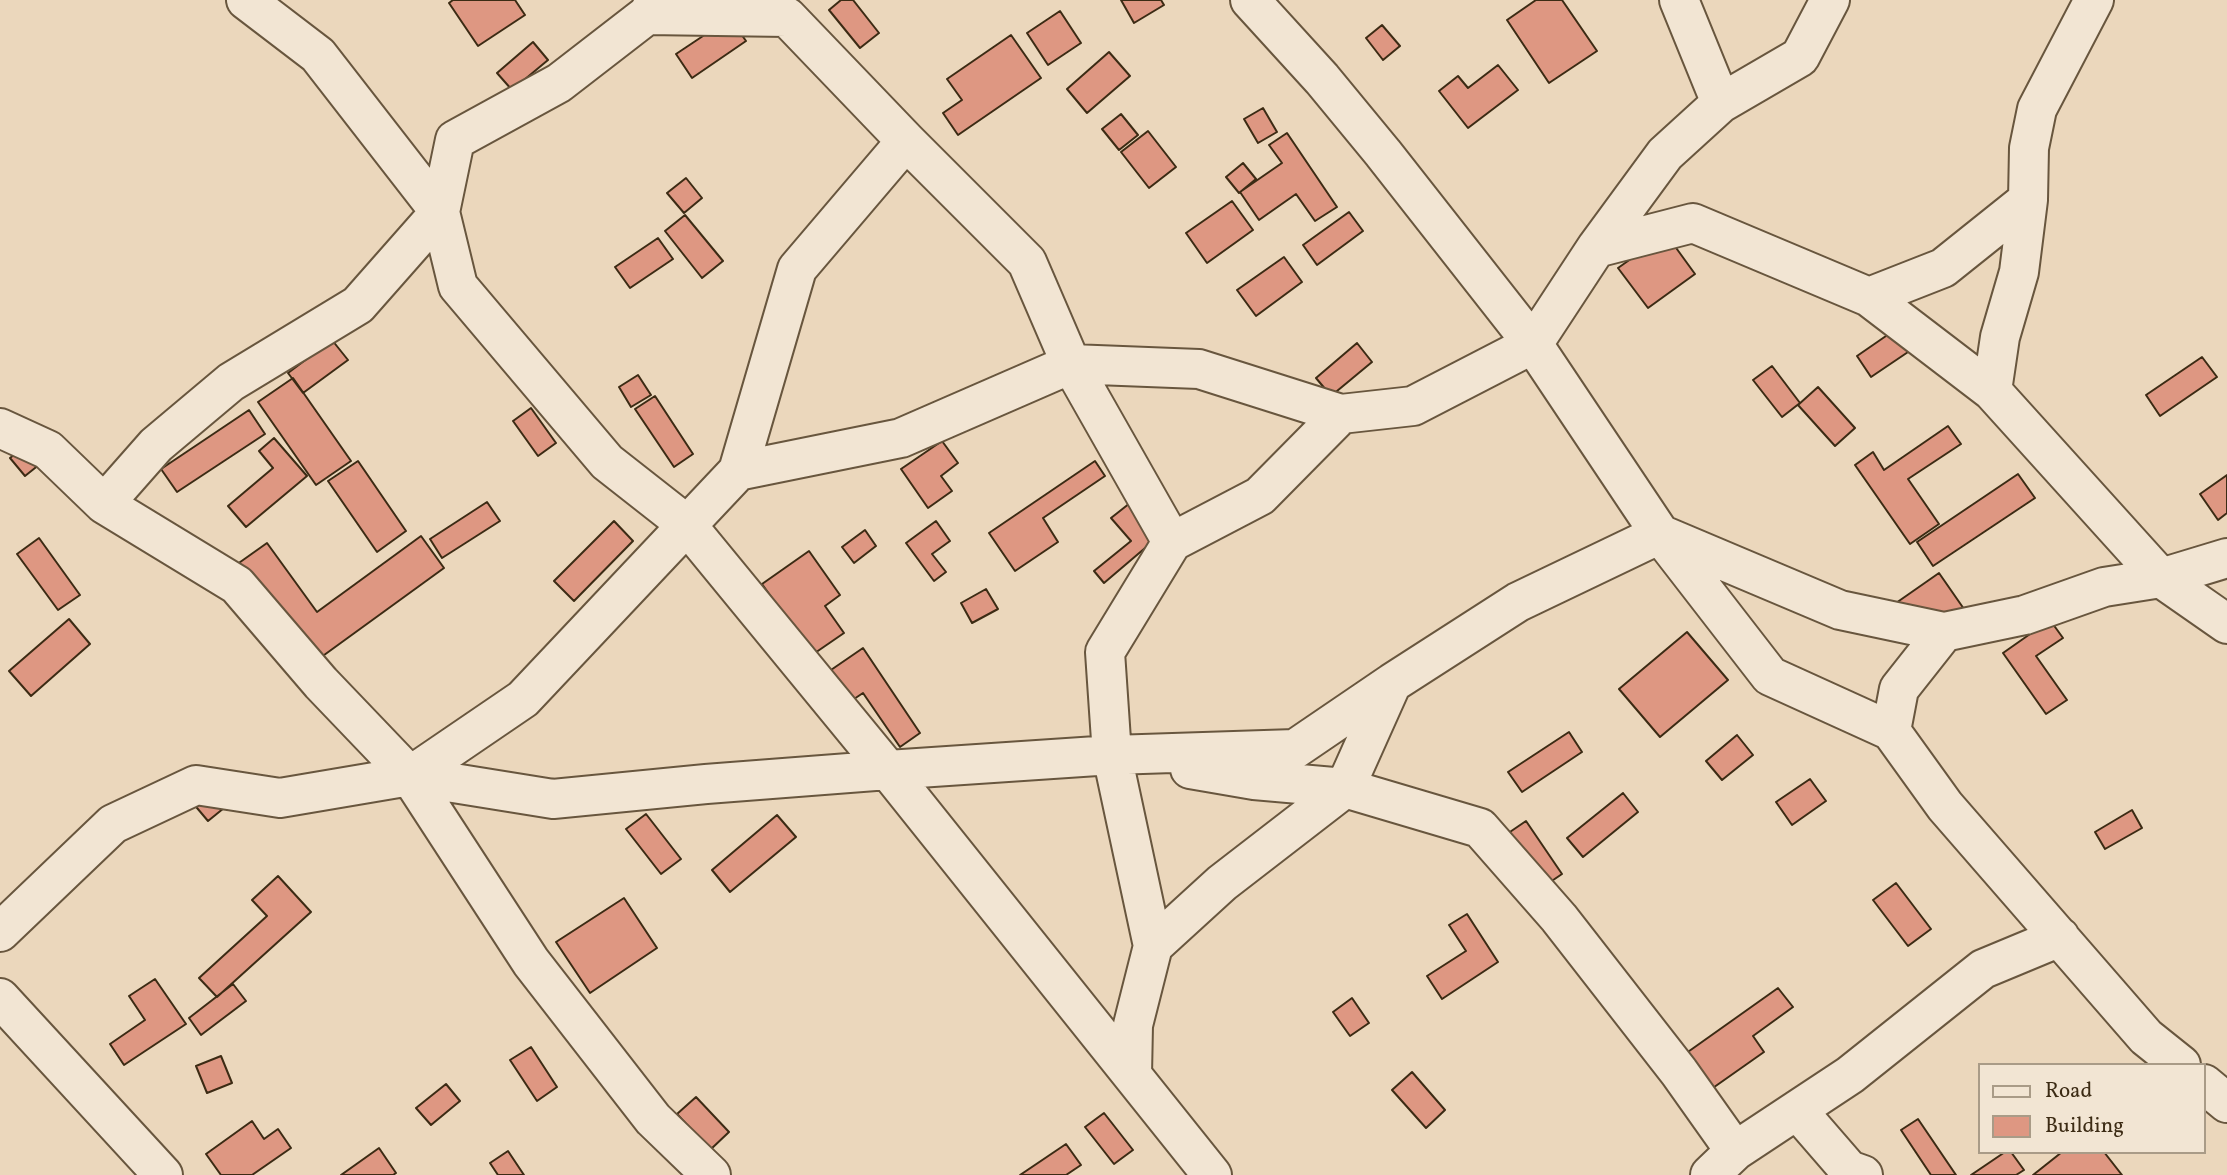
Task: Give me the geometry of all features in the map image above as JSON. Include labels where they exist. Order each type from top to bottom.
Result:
[{"type":"street","points":[[246,0],[318,55],[440,212],[458,286],[607,462],[686,524],[888,770],[1212,1175]]},
{"type":"street","points":[[1250,0],[1322,79],[1383,153],[1533,344],[1660,534],[1770,676],[1891,732],[1945,806],[2146,1037],[2178,1063]]},
{"type":"street","points":[[1679,0],[1721,103]]},
{"type":"street","points":[[738,471],[901,438],[1072,364],[1199,369],[1340,414],[1413,406],[1533,344],[1665,153],[1721,103],[1800,57],[1830,0]]},
{"type":"street","points":[[1992,391],[2000,337],[2019,272],[2028,200],[2029,148],[2037,109],[2094,0]]},
{"type":"street","points":[[104,504],[156,445],[231,382],[358,305],[440,212],[455,140],[559,83],[652,8],[788,8],[906,141],[1027,262],[1072,364],[1172,542]]},
{"type":"street","points":[[410,776],[523,699],[738,471],[797,269],[906,141]]},
{"type":"street","points":[[1869,297],[1943,268],[2028,200]]},
{"type":"street","points":[[1597,248],[1693,223],[1869,297],[1992,391],[2161,578],[2227,624]]},
{"type":"street","points":[[1132,1075],[1133,1025],[1153,946],[1112,755],[1105,652],[1172,542],[1260,496],[1340,414]]},
{"type":"street","points":[[0,429],[48,450],[104,504],[237,585],[321,683],[410,776],[531,962],[653,1119],[711,1175]]},
{"type":"street","points":[[0,932],[113,824],[196,785],[280,798],[410,776],[553,799],[888,770],[1112,755],[1295,749],[1518,602],[1660,534],[1840,610],[1944,632],[2025,615],[2104,587],[2161,578],[2227,558]]},
{"type":"street","points":[[1891,732],[1899,689],[1944,632]]},
{"type":"street","points":[[1153,946],[1222,883],[1345,788],[1392,683]]},
{"type":"street","points":[[1112,755],[1254,780],[1345,788],[1480,828],[1559,918],[1679,1072],[1723,1163],[1850,1075],[1983,969],[2060,937]]},
{"type":"street","points":[[0,998],[163,1175]]},
{"type":"street","points":[[2206,1086],[2227,1103]]},
{"type":"street","points":[[1797,1110],[1849,1170],[1863,1175]]},
{"type":"building","points":[[453,0],[515,0],[525,15],[478,46],[449,3]]},
{"type":"building","points":[[841,0],[853,0],[879,33],[860,48],[829,10]]},
{"type":"building","points":[[1121,0],[1161,0],[1164,5],[1134,23]]},
{"type":"building","points":[[1536,0],[1562,0],[1597,51],[1549,83],[1507,20]]},
{"type":"building","points":[[1060,11],[1081,43],[1048,65],[1027,33]]},
{"type":"building","points":[[730,18],[746,41],[692,78],[676,54]]},
{"type":"building","points":[[1382,25],[1400,46],[1383,60],[1366,38]]},
{"type":"building","points":[[1011,35],[1041,78],[958,135],[943,113],[962,100],[947,79]]},
{"type":"building","points":[[533,42],[548,60],[512,90],[497,73]]},
{"type":"building","points":[[1109,52],[1130,76],[1087,113],[1067,89]]},
{"type":"building","points":[[1498,65],[1518,90],[1468,128],[1439,91],[1458,76],[1468,88]]},
{"type":"building","points":[[1263,108],[1277,132],[1258,143],[1244,119]]},
{"type":"building","points":[[1121,114],[1138,135],[1119,150],[1102,129]]},
{"type":"building","points":[[1148,131],[1176,167],[1149,188],[1121,152]]},
{"type":"building","points":[[1287,133],[1337,207],[1315,221],[1296,194],[1259,220],[1240,192],[1282,163],[1269,145]]},
{"type":"building","points":[[1243,163],[1256,179],[1239,193],[1226,177]]},
{"type":"building","points":[[686,178],[702,198],[684,213],[667,193]]},
{"type":"building","points":[[1232,201],[1253,230],[1207,263],[1186,233]]},
{"type":"building","points":[[1349,212],[1363,231],[1317,265],[1303,245]]},
{"type":"building","points":[[685,215],[723,261],[702,278],[665,231]]},
{"type":"building","points":[[1666,234],[1695,274],[1648,308],[1618,268]]},
{"type":"building","points":[[658,238],[673,259],[630,288],[615,267]]},
{"type":"building","points":[[1284,257],[1302,282],[1256,316],[1237,290]]},
{"type":"building","points":[[1899,327],[1914,348],[1871,377],[1857,356]]},
{"type":"building","points":[[332,340],[348,360],[303,393],[288,373]]},
{"type":"building","points":[[1357,343],[1372,362],[1331,396],[1316,378]]},
{"type":"building","points":[[2202,357],[2217,377],[2160,416],[2146,395]]},
{"type":"building","points":[[1772,366],[1800,403],[1782,417],[1753,380]]},
{"type":"building","points":[[638,375],[651,395],[631,407],[619,387]]},
{"type":"building","points":[[293,378],[351,461],[316,485],[258,402]]},
{"type":"building","points":[[1818,387],[1855,428],[1835,446],[1798,405]]},
{"type":"building","points":[[655,396],[693,454],[674,467],[635,409]]},
{"type":"building","points":[[531,408],[556,443],[538,456],[513,421]]},
{"type":"building","points":[[249,410],[265,434],[177,492],[161,469]]},
{"type":"building","points":[[1948,426],[1961,444],[1908,479],[1939,524],[1910,544],[1855,465],[1873,452],[1884,470]]},
{"type":"building","points":[[274,438],[307,476],[246,527],[228,506],[273,468],[259,451]]},
{"type":"building","points":[[942,441],[958,463],[941,476],[952,491],[928,508],[901,469]]},
{"type":"building","points":[[30,442],[45,460],[25,476],[10,458]]},
{"type":"building","points":[[358,461],[406,531],[377,552],[328,481]]},
{"type":"building","points":[[1095,461],[1105,476],[1043,518],[1058,542],[1015,571],[989,533]]},
{"type":"building","points":[[2018,474],[2035,498],[1933,566],[1917,542]]},
{"type":"building","points":[[2227,475],[2227,513],[2218,520],[2200,494]]},
{"type":"building","points":[[487,502],[500,521],[442,558],[430,539]]},
{"type":"building","points":[[1130,503],[1158,537],[1104,583],[1094,571],[1131,541],[1111,518]]},
{"type":"building","points":[[614,521],[633,541],[574,601],[554,581]]},
{"type":"building","points":[[936,521],[950,541],[932,554],[946,572],[934,581],[906,543]]},
{"type":"building","points":[[865,530],[876,546],[854,563],[842,547]]},
{"type":"building","points":[[421,536],[444,568],[309,666],[236,565],[267,543],[317,612]]},
{"type":"building","points":[[39,538],[80,595],[58,610],[17,554]]},
{"type":"building","points":[[809,551],[840,595],[825,606],[844,633],[812,655],[762,584]]},
{"type":"building","points":[[1939,573],[1964,609],[1921,640],[1896,603]]},
{"type":"building","points":[[986,589],[998,609],[972,623],[961,603]]},
{"type":"building","points":[[69,619],[90,644],[31,696],[9,671]]},
{"type":"building","points":[[2050,620],[2063,638],[2036,656],[2067,700],[2046,714],[2003,653]]},
{"type":"building","points":[[1687,632],[1728,680],[1660,737],[1619,689]]},
{"type":"building","points":[[863,648],[920,733],[900,747],[863,693],[848,703],[828,672]]},
{"type":"building","points":[[1569,732],[1582,752],[1522,792],[1508,772]]},
{"type":"building","points":[[1737,735],[1753,755],[1722,780],[1706,761]]},
{"type":"building","points":[[1810,779],[1826,801],[1792,825],[1776,802]]},
{"type":"building","points":[[1623,793],[1638,812],[1583,857],[1567,838]]},
{"type":"building","points":[[192,802],[224,808],[208,821]]},
{"type":"building","points":[[2132,810],[2142,828],[2105,849],[2095,832]]},
{"type":"building","points":[[646,814],[681,859],[661,874],[626,829]]},
{"type":"building","points":[[777,815],[796,837],[730,892],[712,870]]},
{"type":"building","points":[[1526,821],[1562,874],[1540,889],[1504,836]]},
{"type":"building","points":[[278,876],[311,912],[217,997],[199,978],[267,916],[252,900]]},
{"type":"building","points":[[1896,883],[1931,929],[1908,946],[1873,900]]},
{"type":"building","points":[[624,898],[657,948],[590,993],[556,942]]},
{"type":"building","points":[[1467,914],[1498,962],[1442,999],[1427,976],[1466,951],[1449,925]]},
{"type":"building","points":[[155,979],[186,1024],[124,1065],[110,1044],[145,1020],[129,996]]},
{"type":"building","points":[[233,984],[246,1001],[201,1035],[189,1018]]},
{"type":"building","points":[[1778,988],[1793,1007],[1753,1036],[1764,1052],[1710,1090],[1685,1054]]},
{"type":"building","points":[[1352,998],[1369,1023],[1350,1036],[1333,1012]]},
{"type":"building","points":[[531,1047],[557,1087],[537,1101],[510,1060]]},
{"type":"building","points":[[221,1056],[232,1083],[207,1093],[196,1066]]},
{"type":"building","points":[[1412,1072],[1445,1110],[1426,1128],[1392,1090]]},
{"type":"building","points":[[446,1084],[460,1101],[431,1125],[416,1108]]},
{"type":"building","points":[[696,1097],[729,1132],[710,1150],[677,1114]]},
{"type":"building","points":[[1104,1113],[1133,1150],[1114,1164],[1085,1127]]},
{"type":"building","points":[[1918,1119],[1956,1175],[1931,1175],[1901,1130]]},
{"type":"building","points":[[252,1121],[264,1139],[278,1129],[291,1148],[252,1175],[221,1175],[206,1154]]},
{"type":"building","points":[[1066,1144],[1081,1165],[1066,1175],[1020,1175]]},
{"type":"building","points":[[379,1148],[396,1173],[341,1175]]},
{"type":"building","points":[[508,1151],[524,1175],[498,1175],[490,1163]]},
{"type":"building","points":[[2002,1154],[2012,1154],[2024,1170],[2016,1175],[1971,1175]]},
{"type":"building","points":[[2059,1154],[2106,1154],[2122,1175],[2033,1175]]}]
